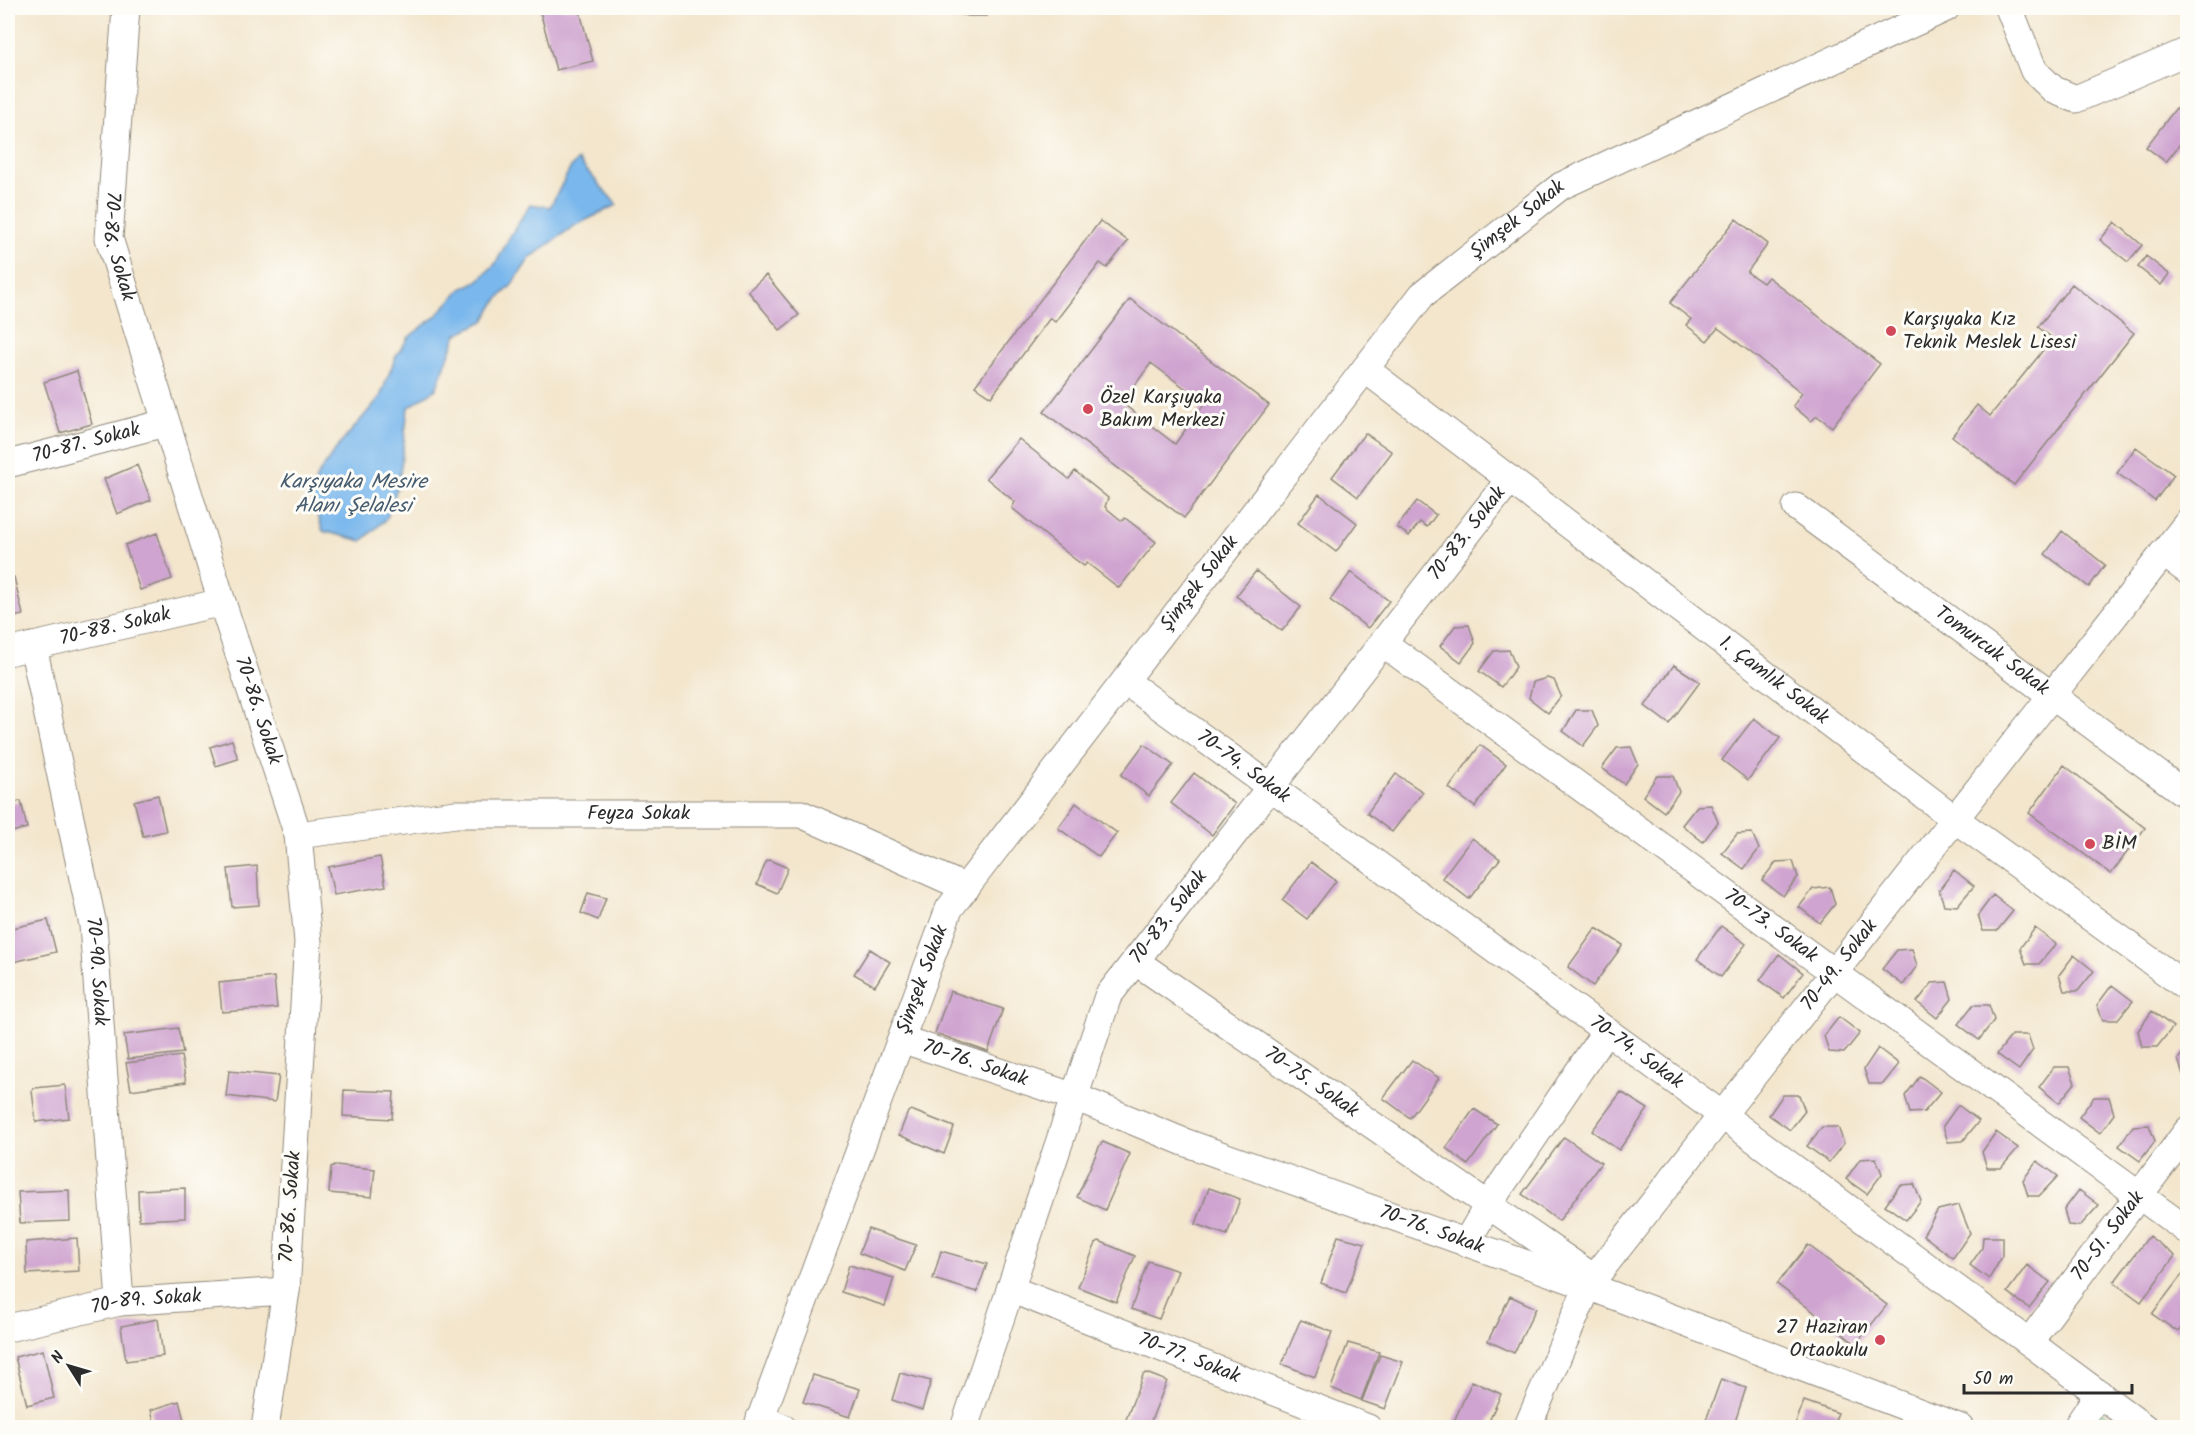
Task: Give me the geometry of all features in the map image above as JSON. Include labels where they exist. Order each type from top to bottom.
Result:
[{"type":"street","name":"70-86. Sokak","points":[[126,8],[109,238],[165,423],[298,836],[308,942],[286,1290],[265,1428]]},
{"type":"street","name":"Şimşek Sokak","points":[[767,1425],[901,1039],[949,909],[1422,295],[1561,186],[1946,8]]},
{"type":"street","points":[[2009,8],[2034,71],[2054,90],[2076,99],[2183,59]]},
{"type":"street","name":"1. Çamlık Sokak","points":[[1365,369],[1955,819],[2187,988]]},
{"type":"street","name":"70-87. Sokak","points":[[8,464],[165,423]]},
{"type":"street","name":"70-83. Sokak","points":[[964,1428],[1108,996],[1510,479]]},
{"type":"street","name":"Tomurcuk Sokak","points":[[1796,507],[2187,796]]},
{"type":"street","name":"70-49. Sokak","points":[[1527,1428],[1591,1282],[2187,522]]},
{"type":"street","points":[[2163,553],[2187,571]]},
{"type":"street","name":"70-88. Sokak","points":[[20,649],[222,602]]},
{"type":"street","name":"70-73. Sokak","points":[[1383,643],[2187,1231]]},
{"type":"street","name":"70-90. Sokak","points":[[20,649],[93,925],[120,1302]]},
{"type":"street","name":"70-74. Sokak","points":[[1125,681],[1722,1115],[2145,1428]]},
{"type":"street","name":"Feyza Sokak","points":[[298,836],[456,813],[801,813],[966,888]]},
{"type":"street","name":"70-75. Sokak","points":[[1135,961],[1488,1205],[1591,1282]]},
{"type":"street","points":[[1466,1243],[1488,1205],[1606,1031]]},
{"type":"street","name":"70-76. Sokak","points":[[901,1039],[1075,1097],[1184,1142],[1466,1243],[1591,1282],[1961,1428]]},
{"type":"street","name":"70-51. Sokak","points":[[2029,1342],[2187,1130]]},
{"type":"street","name":"70-77. Sokak","points":[[1010,1289],[1368,1428]]},
{"type":"street","name":"70-89. Sokak","points":[[8,1328],[120,1302],[286,1290]]},
{"type":"street","points":[[2076,1428],[2099,1394]]},
{"type":"green space","points":[[2099,1410],[2124,1428],[2088,1428]]},
{"type":"water","name":"Karşıyaka Mesire Alanı Şelalesi","points":[[578,160],[617,205],[574,226],[530,258],[511,286],[497,300],[484,321],[457,334],[436,389],[408,408],[399,482],[387,518],[362,541],[323,531],[311,496],[317,476],[336,449],[380,397],[396,356],[409,337],[436,316],[461,289],[479,280],[496,263],[530,204],[550,207],[571,167]]},
{"type":"building","points":[[539,8],[579,8],[593,61],[556,70]]},
{"type":"building","points":[[936,8],[989,8],[987,16],[969,16],[940,11]]},
{"type":"building","points":[[2176,108],[2188,116],[2188,134],[2166,162],[2146,147]]},
{"type":"building","points":[[1736,219],[1768,244],[1747,272],[1763,283],[1768,277],[1880,364],[1832,427],[1817,416],[1811,421],[1793,406],[1802,393],[1758,358],[1718,328],[1707,341],[1686,325],[1691,319],[1670,303]]},
{"type":"building","points":[[1100,221],[1128,241],[1107,268],[1100,263],[1055,322],[1050,318],[991,397],[975,386]]},
{"type":"building","points":[[2115,222],[2142,245],[2128,262],[2100,240]]},
{"type":"building","points":[[2146,256],[2169,274],[2161,285],[2138,267]]},
{"type":"building","points":[[766,275],[799,315],[780,330],[748,291]]},
{"type":"building","points":[[2072,284],[2134,333],[2014,485],[1952,436],[1977,405],[1990,416],[2037,358],[2052,338],[2038,327]]},
{"type":"building","name":"Özel Karşıyaka Bakım Merkezi","points":[[1130,299],[1269,405],[1184,518],[1044,412]],"holes":[[[1151,363],[1205,403],[1175,444],[1122,403]]]},
{"type":"building","points":[[77,371],[92,424],[60,433],[44,382]]},
{"type":"building","points":[[1365,433],[1392,452],[1358,497],[1332,477]]},
{"type":"building","name":"Özel Karşıyaka Bakım Merkezi","points":[[1019,439],[1069,479],[1075,471],[1108,498],[1105,507],[1122,521],[1125,518],[1156,542],[1119,588],[1087,563],[1084,566],[1012,508],[1015,502],[986,478]]},
{"type":"building","points":[[2136,447],[2174,475],[2155,501],[2117,473]]},
{"type":"building","points":[[137,465],[151,500],[117,514],[104,479]]},
{"type":"building","points":[[1319,494],[1357,523],[1336,552],[1298,523]]},
{"type":"building","points":[[1417,501],[1436,515],[1427,527],[1420,522],[1409,536],[1397,527]]},
{"type":"building","points":[[2062,531],[2105,565],[2089,587],[2045,554]]},
{"type":"building","points":[[157,533],[172,579],[140,590],[125,545]]},
{"type":"building","points":[[1256,571],[1301,607],[1282,631],[1236,596]]},
{"type":"building","points":[[1351,572],[1389,601],[1368,628],[1330,600]]},
{"type":"building","points":[[14,577],[23,615],[8,618],[8,579]]},
{"type":"building","points":[[1469,625],[1475,643],[1461,662],[1440,646],[1455,626]]},
{"type":"building","points":[[1509,650],[1516,667],[1501,687],[1479,671],[1494,651]]},
{"type":"building","points":[[1674,665],[1700,682],[1669,724],[1645,706]]},
{"type":"building","points":[[1547,678],[1554,680],[1561,696],[1548,713],[1529,698],[1533,682]]},
{"type":"building","points":[[1576,710],[1592,710],[1598,726],[1583,746],[1563,731]]},
{"type":"building","points":[[1754,718],[1780,738],[1748,780],[1722,760]]},
{"type":"building","points":[[232,740],[238,759],[216,766],[210,747]]},
{"type":"building","points":[[1144,744],[1173,765],[1149,796],[1121,775]]},
{"type":"building","points":[[1480,745],[1506,764],[1475,807],[1449,788]]},
{"type":"building","points":[[1631,747],[1638,764],[1624,784],[1602,768],[1617,748]]},
{"type":"building","points":[[2064,765],[2145,828],[2111,874],[2029,813]]},
{"type":"building","points":[[1194,773],[1235,804],[1212,835],[1171,803]]},
{"type":"building","points":[[1396,774],[1423,792],[1392,832],[1367,813]]},
{"type":"building","points":[[1657,776],[1673,776],[1679,792],[1664,812],[1643,796]]},
{"type":"building","points":[[158,795],[166,831],[143,836],[134,801]]},
{"type":"building","points":[[21,801],[27,828],[8,833],[8,804]]},
{"type":"building","points":[[1076,803],[1117,833],[1099,857],[1058,828]]},
{"type":"building","points":[[1711,805],[1718,822],[1703,842],[1682,825],[1697,806]]},
{"type":"building","points":[[1752,833],[1759,849],[1744,869],[1722,853],[1737,834]]},
{"type":"building","points":[[1472,838],[1500,859],[1469,899],[1442,878]]},
{"type":"building","points":[[380,857],[386,886],[334,895],[328,867]]},
{"type":"building","points":[[769,860],[788,868],[777,893],[757,884]]},
{"type":"building","points":[[1793,861],[1798,877],[1783,896],[1762,880],[1776,862]]},
{"type":"building","points":[[1311,862],[1336,881],[1307,919],[1282,900]]},
{"type":"building","points":[[257,866],[259,905],[232,907],[228,869]]},
{"type":"building","points":[[1954,870],[1974,886],[1957,906],[1944,905],[1939,890]]},
{"type":"building","points":[[1830,887],[1835,904],[1820,923],[1799,907],[1813,889]]},
{"type":"building","points":[[588,893],[606,898],[598,920],[581,913]]},
{"type":"building","points":[[1993,895],[2013,911],[1997,931],[1983,931],[1978,915]]},
{"type":"building","points":[[48,920],[56,952],[13,962],[8,929]]},
{"type":"building","points":[[1721,926],[1746,944],[1721,977],[1697,959]]},
{"type":"building","points":[[1596,928],[1623,945],[1593,986],[1568,967]]},
{"type":"building","points":[[2035,928],[2056,944],[2039,964],[2026,964],[2020,948]]},
{"type":"building","points":[[870,949],[890,962],[875,986],[854,974]]},
{"type":"building","points":[[1912,949],[1917,966],[1903,985],[1882,969],[1897,950]]},
{"type":"building","points":[[1779,954],[1803,973],[1784,998],[1760,980]]},
{"type":"building","points":[[2074,955],[2094,971],[2078,991],[2064,991],[2059,975]]},
{"type":"building","points":[[274,977],[277,1008],[222,1012],[219,983]]},
{"type":"building","points":[[1947,982],[1952,999],[1937,1018],[1917,1002],[1932,983]]},
{"type":"building","points":[[2112,985],[2133,1001],[2117,1020],[2103,1020],[2097,1005]]},
{"type":"building","points":[[950,991],[1003,1009],[988,1052],[935,1033]]},
{"type":"building","points":[[1973,1005],[1989,1005],[1994,1020],[1979,1040],[1958,1024]]},
{"type":"building","points":[[2152,1011],[2173,1027],[2157,1047],[2142,1047],[2138,1031]]},
{"type":"building","points":[[1839,1017],[1860,1033],[1844,1053],[1829,1052],[1824,1036]]},
{"type":"building","points":[[178,1028],[183,1053],[128,1059],[124,1035]]},
{"type":"building","points":[[2012,1035],[2028,1035],[2033,1050],[2019,1070],[1997,1054]]},
{"type":"building","points":[[2188,1047],[2188,1075],[2183,1075],[2178,1059]]},
{"type":"building","points":[[1878,1048],[1899,1064],[1883,1084],[1869,1084],[1864,1069]]},
{"type":"building","points":[[181,1056],[186,1082],[131,1090],[126,1063]]},
{"type":"building","points":[[1412,1060],[1439,1078],[1410,1118],[1383,1098]]},
{"type":"building","points":[[2054,1067],[2069,1067],[2075,1083],[2059,1103],[2039,1087]]},
{"type":"building","points":[[229,1071],[279,1076],[275,1102],[226,1096]]},
{"type":"building","points":[[1920,1076],[1941,1092],[1924,1112],[1910,1113],[1905,1096]]},
{"type":"building","points":[[65,1085],[69,1118],[36,1122],[32,1091],[34,1088]]},
{"type":"building","points":[[344,1090],[394,1092],[392,1119],[343,1116]]},
{"type":"building","points":[[1621,1092],[1648,1109],[1619,1150],[1592,1131]]},
{"type":"building","points":[[1783,1095],[1799,1095],[1805,1111],[1790,1130],[1769,1115]]},
{"type":"building","points":[[2094,1097],[2109,1097],[2114,1114],[2100,1133],[2079,1117]]},
{"type":"building","points":[[1958,1105],[1979,1121],[1963,1141],[1948,1142],[1943,1126]]},
{"type":"building","points":[[1474,1109],[1497,1124],[1468,1165],[1446,1148]]},
{"type":"building","points":[[911,1110],[954,1127],[944,1154],[899,1135],[908,1112]]},
{"type":"building","points":[[2149,1125],[2155,1141],[2140,1161],[2119,1146],[2133,1126]]},
{"type":"building","points":[[1822,1127],[1838,1127],[1844,1143],[1829,1162],[1807,1146]]},
{"type":"building","points":[[1996,1132],[2018,1148],[2001,1168],[1987,1168],[1982,1152]]},
{"type":"building","points":[[1564,1137],[1601,1163],[1559,1221],[1522,1194]]},
{"type":"building","points":[[1103,1142],[1130,1154],[1105,1210],[1077,1197]]},
{"type":"building","points":[[1876,1158],[1882,1174],[1867,1194],[1846,1179],[1860,1159]]},
{"type":"building","points":[[2037,1161],[2058,1176],[2039,1196],[2028,1196],[2023,1180]]},
{"type":"building","points":[[335,1165],[375,1169],[372,1197],[329,1193],[331,1167]]},
{"type":"building","points":[[1914,1184],[1921,1201],[1906,1220],[1885,1205],[1900,1185]]},
{"type":"building","points":[[185,1188],[185,1218],[139,1220],[138,1190]]},
{"type":"building","points":[[1209,1188],[1240,1199],[1227,1235],[1196,1224]]},
{"type":"building","points":[[69,1190],[70,1221],[20,1223],[18,1192]]},
{"type":"building","points":[[2079,1190],[2099,1205],[2080,1226],[2068,1225],[2064,1210]]},
{"type":"building","points":[[1959,1205],[1970,1233],[1953,1258],[1923,1235],[1938,1210]]},
{"type":"building","points":[[868,1229],[916,1245],[905,1271],[859,1253]]},
{"type":"building","points":[[1338,1236],[1365,1243],[1346,1293],[1321,1283]]},
{"type":"building","points":[[2149,1236],[2175,1256],[2141,1302],[2114,1282]]},
{"type":"building","points":[[1983,1237],[2002,1237],[2002,1257],[1989,1279],[1970,1265],[1982,1248]]},
{"type":"building","points":[[77,1238],[79,1271],[27,1274],[26,1242]]},
{"type":"building","points":[[1099,1241],[1135,1256],[1116,1302],[1078,1287],[1096,1243]]},
{"type":"building","points":[[1808,1245],[1887,1305],[1856,1344],[1777,1284]]},
{"type":"building","points":[[941,1251],[987,1264],[977,1292],[933,1279]]},
{"type":"building","points":[[8,1257],[14,1278],[8,1280]]},
{"type":"building","points":[[1148,1261],[1178,1271],[1159,1319],[1131,1309]]},
{"type":"building","points":[[849,1265],[894,1278],[885,1306],[841,1292]]},
{"type":"building","points":[[2027,1265],[2050,1282],[2029,1308],[2007,1292]]},
{"type":"building","points":[[2184,1272],[2188,1274],[2188,1319],[2178,1332],[2152,1314]]},
{"type":"building","points":[[1510,1296],[1536,1308],[1514,1353],[1488,1341]]},
{"type":"building","points":[[158,1319],[163,1356],[126,1361],[121,1326]]},
{"type":"building","points":[[1301,1320],[1332,1332],[1315,1377],[1282,1364]]},
{"type":"building","points":[[1348,1343],[1379,1352],[1361,1400],[1331,1388]]},
{"type":"building","points":[[43,1350],[54,1398],[27,1405],[15,1357]]},
{"type":"building","points":[[1380,1355],[1403,1362],[1385,1409],[1362,1401]]},
{"type":"building","points":[[900,1373],[931,1381],[922,1410],[892,1400]]},
{"type":"building","points":[[1146,1373],[1167,1381],[1148,1428],[1139,1428],[1125,1422],[1143,1375]]},
{"type":"building","points":[[813,1375],[860,1389],[850,1417],[803,1402]]},
{"type":"building","points":[[1721,1379],[1746,1388],[1733,1428],[1718,1428],[1705,1423]]},
{"type":"building","points":[[1472,1381],[1501,1394],[1486,1428],[1451,1428]]},
{"type":"building","points":[[179,1401],[186,1428],[156,1428],[151,1410]]},
{"type":"building","points":[[1804,1401],[1838,1413],[1832,1428],[1794,1428]]},
{"type":"place","name":"Karşıyaka Kız Teknik Meslek Lisesi","points":[[1891,331]]},
{"type":"place","name":"Özel Karşıyaka Bakım Merkezi","points":[[1088,409]]},
{"type":"place","name":"BİM","points":[[2090,844]]},
{"type":"place","name":"27 Haziran Ortaokulu","points":[[1880,1340]]}]
